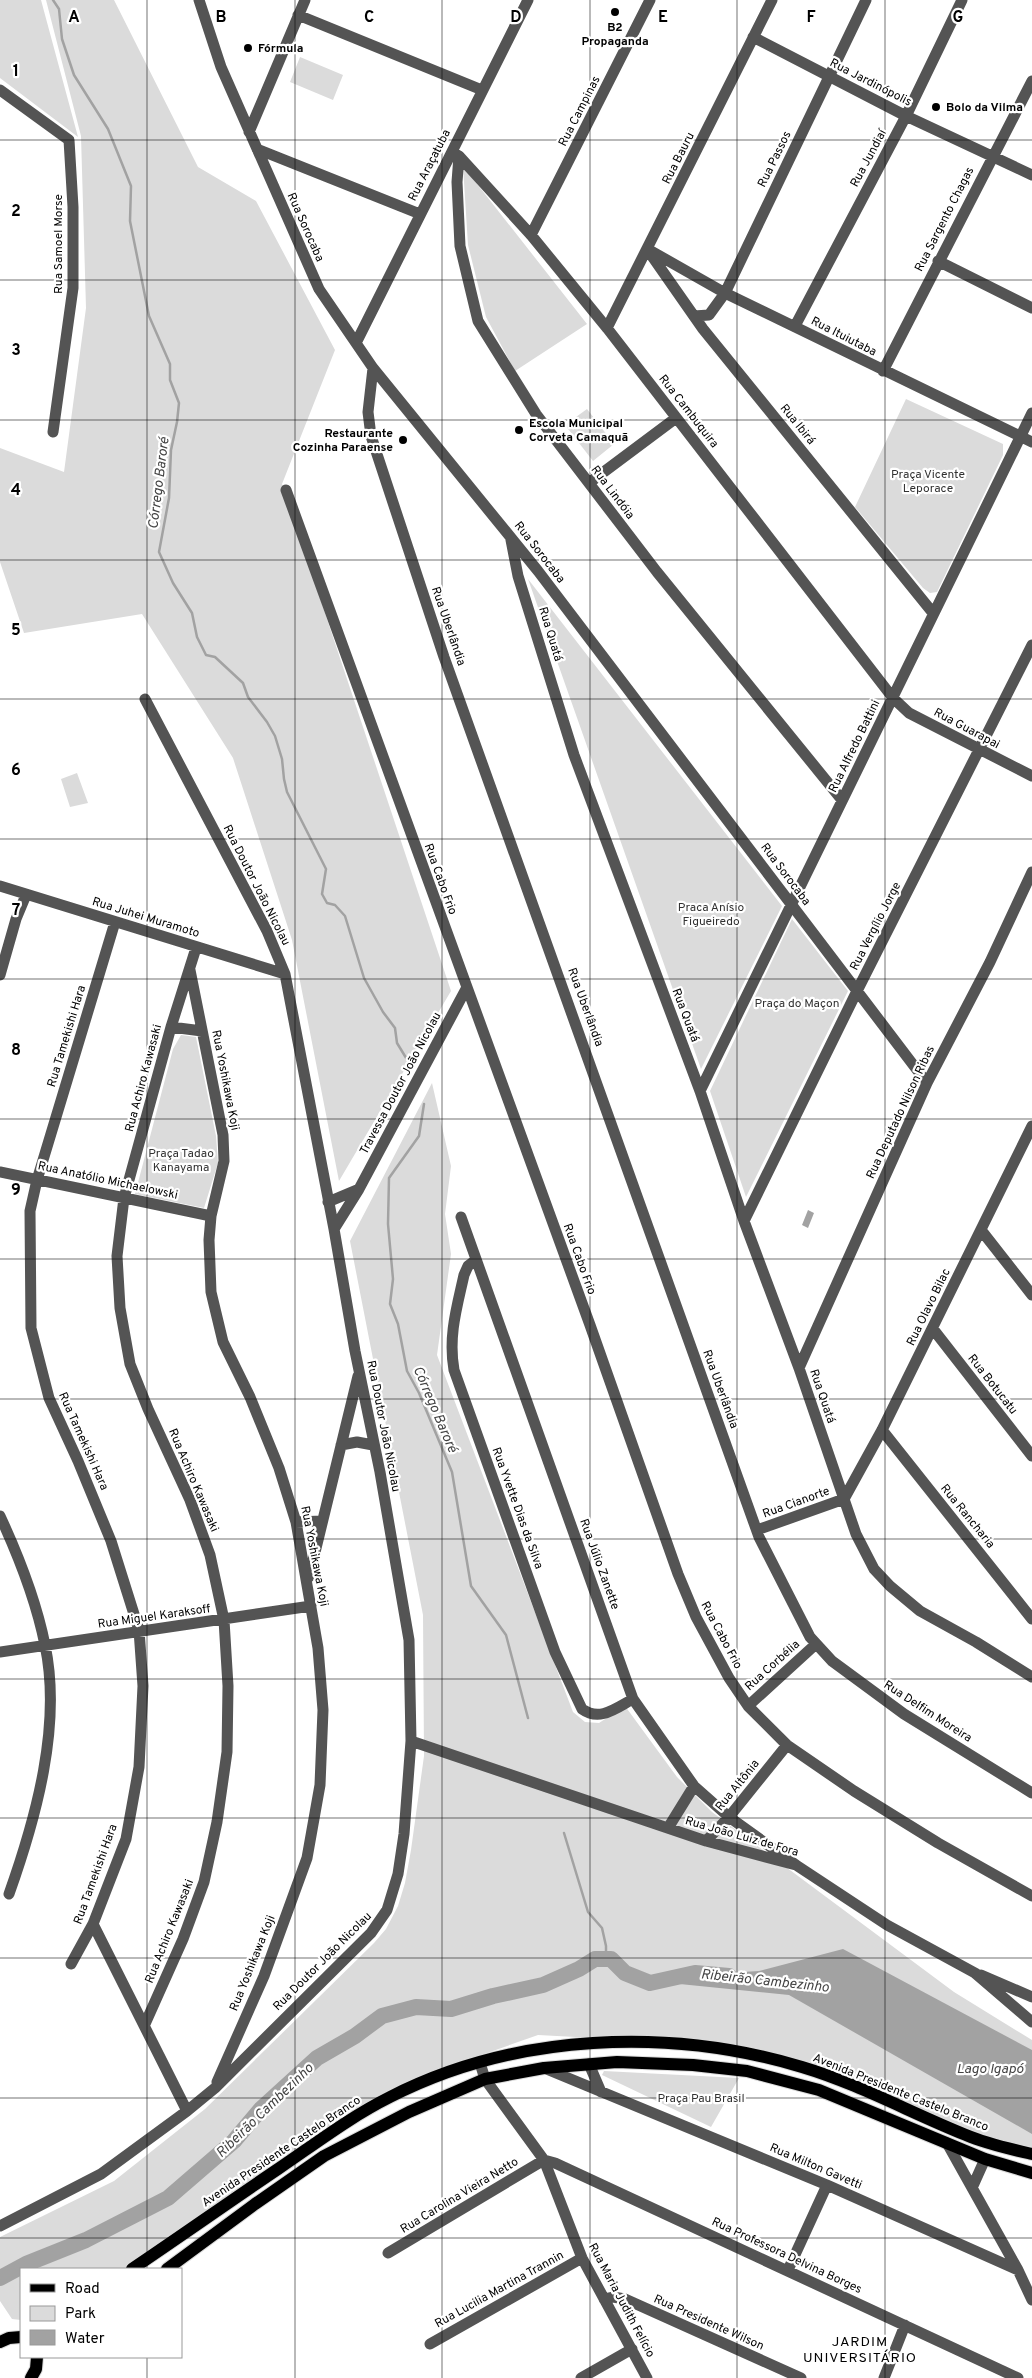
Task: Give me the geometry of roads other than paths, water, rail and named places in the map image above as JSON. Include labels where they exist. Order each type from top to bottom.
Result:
[{"type":"main road","name":"Avenida Presidente Castelo Branco","points":[[133,2268],[366,2109],[420,2084],[480,2062],[523,2052],[593,2042],[673,2045],[736,2052],[803,2068],[850,2084],[966,2136],[1032,2154]]},
{"type":"main road","points":[[168,2268],[254,2204],[324,2156],[409,2112],[485,2079],[544,2068],[588,2064],[693,2065],[747,2071],[782,2078],[843,2099],[985,2159],[1032,2173]]},
{"type":"main road","points":[[0,2342],[9,2338],[20,2337]]},
{"type":"main road","points":[[31,2378],[40,2358]]},
{"type":"street","name":"Rua Sorocaba","points":[[199,0],[221,67],[319,289],[373,368],[538,571],[927,1083]]},
{"type":"street","points":[[249,132],[305,0]]},
{"type":"street","name":"Rua Araçatuba","points":[[356,343],[420,214],[455,154],[482,90],[528,0]]},
{"type":"street","name":"Rua Campinas","points":[[531,235],[650,0]]},
{"type":"street","name":"Rua Bauru","points":[[607,328],[772,0]]},
{"type":"street","name":"Rua Passos","points":[[694,316],[709,315],[724,293],[866,0]]},
{"type":"street","name":"Rua Jundiaí","points":[[795,326],[906,116],[962,0]]},
{"type":"street","points":[[298,16],[482,90]]},
{"type":"street","name":"Rua Jardinópolis","points":[[753,37],[906,116],[1032,175]]},
{"type":"street","name":"Rua Sargento Chagas","points":[[883,371],[992,155],[1032,81]]},
{"type":"street","name":"Rua Samoel Morse","points":[[0,90],[69,140],[73,207],[73,288],[53,432]]},
{"type":"street","points":[[257,149],[420,214]]},
{"type":"street","name":"Rua Cambuquira","points":[[455,154],[531,235],[607,328],[893,698]]},
{"type":"street","name":"Rua Lindóia","points":[[455,154],[460,246],[478,321],[536,414],[657,572],[842,800]]},
{"type":"street","name":"Rua Ituiutaba","points":[[647,249],[724,293],[1032,442]]},
{"type":"street","name":"Rua Ibirá","points":[[647,249],[694,316],[933,613]]},
{"type":"street","points":[[938,261],[1032,308]]},
{"type":"street","name":"Rua Uberlândia","points":[[373,368],[368,412],[374,446],[444,657],[757,1530],[785,1590],[816,1644]]},
{"type":"street","name":"Rua Alfredo Battini","points":[[700,1091],[1032,414]]},
{"type":"street","points":[[589,483],[676,418]]},
{"type":"street","name":"Rua Cabo Frio","points":[[286,490],[466,990],[590,1325],[678,1574],[696,1617],[729,1678],[748,1706],[787,1744],[854,1791],[938,1843],[1032,1896]]},
{"type":"street","name":"Rua Quatá","points":[[511,538],[518,576],[574,755],[700,1091],[744,1221],[799,1368],[856,1534],[874,1569],[890,1586],[920,1610],[1032,1677]]},
{"type":"street","points":[[518,576],[538,571]]},
{"type":"street","name":"Rua Vergílio Jorge","points":[[744,1221],[1032,645]]},
{"type":"street","name":"Rua Guarapai","points":[[893,698],[909,713],[1032,776]]},
{"type":"street","name":"Rua Doutor João Nicolau","points":[[0,2226],[101,2174],[187,2111],[214,2088],[380,1923],[387,1910],[398,1874],[405,1826],[411,1741],[409,1640],[285,974],[267,931],[145,699]]},
{"type":"street","name":"Rua Deputado Nilson Ribas","points":[[799,1368],[927,1083],[990,962],[1032,872]]},
{"type":"street","name":"Rua Juhei Muramoto","points":[[0,886],[285,974]]},
{"type":"street","points":[[0,975],[16,919],[26,895]]},
{"type":"street","name":"Rua Tamekishi Hara","points":[[71,1964],[93,1924],[126,1839],[139,1767],[143,1686],[139,1630],[111,1541],[78,1461],[49,1398],[31,1328],[30,1211],[36,1180],[115,922]]},
{"type":"street","name":"Rua Achiro Kawasaki","points":[[145,2024],[183,1939],[204,1882],[217,1822],[228,1752],[228,1686],[224,1620],[210,1555],[190,1500],[148,1409],[130,1364],[120,1308],[117,1256],[124,1198],[171,1027],[196,948]]},
{"type":"street","name":"Rua Yoshikawa Koji","points":[[190,970],[223,1135],[224,1161],[211,1216],[209,1240],[211,1292],[223,1342],[250,1397],[279,1468],[296,1522],[318,1648],[323,1710],[320,1785],[307,1858],[264,1976],[214,2088]]},
{"type":"street","name":"Travessa Doutor João Nicolau","points":[[334,1229],[359,1189],[466,990]]},
{"type":"street","points":[[171,1027],[202,1031]]},
{"type":"street","name":"Rua Olavo Bilac","points":[[844,1499],[882,1430],[1031,1130]]},
{"type":"street","name":"Rua Anatólio Michaelowski","points":[[0,1172],[211,1216]]},
{"type":"street","points":[[328,1202],[359,1189]]},
{"type":"street","name":"Rua Júlio Zanette","points":[[461,1218],[633,1699],[694,1786],[729,1817],[796,1865]]},
{"type":"street","points":[[981,1230],[1032,1295]]},
{"type":"street","name":"Rua Yvette Dias da Silva","points":[[476,1260],[468,1266],[464,1275],[451,1333],[454,1370],[554,1652],[582,1709],[590,1715],[600,1716],[633,1699]]},
{"type":"street","name":"Rua Botucatu","points":[[933,1329],[1032,1456]]},
{"type":"street","points":[[308,1583],[359,1372]]},
{"type":"street","name":"Rua Rancharia","points":[[882,1430],[1032,1619]]},
{"type":"street","points":[[341,1445],[357,1442],[373,1445]]},
{"type":"street","name":"Rua Cianorte","points":[[757,1530],[844,1499]]},
{"type":"street","points":[[0,1516],[24,1569],[46,1646],[50,1700],[46,1765],[29,1837],[10,1894]]},
{"type":"street","points":[[296,1522],[322,1521]]},
{"type":"street","name":"Rua Miguel Karaksoff","points":[[0,1652],[311,1606]]},
{"type":"street","name":"Rua Corbélia","points":[[748,1706],[816,1644]]},
{"type":"street","name":"Rua Delfim Moreira","points":[[816,1644],[855,1679],[904,1714],[1032,1792]]},
{"type":"street","name":"Rua João Luiz de Fora","points":[[411,1741],[706,1841],[796,1865],[887,1925],[975,1973],[1032,2022]]},
{"type":"street","name":"Rua Altônia","points":[[706,1841],[729,1817],[787,1744]]},
{"type":"street","points":[[668,1828],[694,1786]]},
{"type":"street","points":[[93,1924],[145,2024],[187,2111]]},
{"type":"street","points":[[975,1973],[1032,1997]]},
{"type":"street","name":"Rua Maria Judith Felício","points":[[480,2062],[485,2079],[544,2160],[582,2258],[647,2378]]},
{"type":"street","points":[[588,2064],[601,2092]]},
{"type":"street","name":"Rua Milton Gavetti","points":[[544,2068],[827,2185],[1018,2270]]},
{"type":"street","points":[[947,2142],[1018,2270],[1032,2300]]},
{"type":"street","points":[[972,2188],[985,2159]]},
{"type":"street","name":"Rua Carolina Vieira Netto","points":[[388,2253],[544,2160]]},
{"type":"street","name":"Rua Professora Delvina Borges","points":[[544,2160],[555,2163],[788,2270],[1018,2378]]},
{"type":"street","points":[[788,2270],[827,2185]]},
{"type":"street","name":"Rua Lucilia Martina Trannin","points":[[430,2344],[582,2258]]},
{"type":"street","name":"Rua Presidente Wilson","points":[[604,2299],[613,2297],[625,2298],[800,2378]]},
{"type":"street","points":[[884,2378],[905,2325]]},
{"type":"street","points":[[581,2378],[632,2349]]},
{"type":"water","points":[[808,1210],[814,1213],[808,1228],[802,1225]]},
{"type":"water","name":"Lago Igapó","points":[[843,1949],[1032,2050],[1032,2134],[789,1995],[630,1979],[759,1971]]},
{"type":"waterway","name":"Córrego Baroré","points":[[53,0],[59,9],[62,39],[74,75],[108,129],[131,186],[130,221],[149,316],[170,364],[170,380],[179,403],[171,450],[169,498],[159,552],[173,583],[192,613],[197,637],[206,655],[215,657],[243,683],[248,697],[275,736],[282,759],[287,792],[326,869],[322,894],[327,903],[335,905],[345,916],[364,978],[383,1012],[395,1028],[397,1043],[411,1066]]},
{"type":"waterway","name":"Córrego Baroré","points":[[424,1104],[419,1136],[389,1178],[388,1224],[393,1279],[390,1304],[398,1324],[407,1371],[419,1393],[452,1472],[471,1586],[506,1635],[528,1718]]},
{"type":"waterway","name":"Córrego Baroré","points":[[564,1833],[588,1912],[602,1928],[606,1946],[606,1959]]},
{"type":"waterway","name":"Ribeirão Cambezinho","points":[[0,2278],[26,2264],[86,2240],[168,2198],[234,2141],[261,2109],[317,2058],[355,2036],[382,2016],[416,2007],[451,2009],[493,1996],[543,1985],[579,1969],[595,1959],[611,1959],[625,1973],[650,1983],[695,1973],[729,1976]]},
{"type":"place","name":"B2 Propaganda","points":[[615,12]]},
{"type":"place","name":"Fórmula","points":[[248,48]]},
{"type":"place","name":"Bolo da Vilma","points":[[936,107]]},
{"type":"place","name":"Escola Municipal Corveta Camaquã","points":[[519,430]]},
{"type":"place","name":"Restaurante Cozinha Paraense","points":[[403,440]]},
{"type":"district","name":"JARDIM UNIVERSITÁRIO","points":[[860,2350]]},
{"type":"park label","name":"Praça Vicente Leporace","points":[[928,481]]},
{"type":"park label","name":"Praca Anísio Figueiredo","points":[[711,914]]},
{"type":"park label","name":"Praça do Maçon","points":[[797,1003]]},
{"type":"park label","name":"Praça Tadao Kanayama","points":[[181,1160]]},
{"type":"park label","name":"Praça Pau Brasil","points":[[701,2098]]}]
